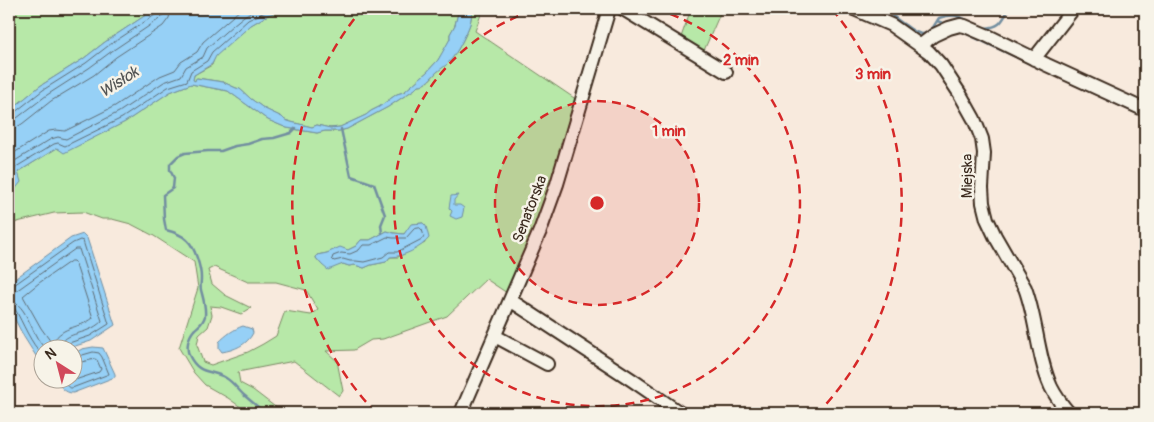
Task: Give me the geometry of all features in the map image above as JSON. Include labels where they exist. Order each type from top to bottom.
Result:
[{"type":"street","name":"Senatorska","points":[[462,413],[540,231],[557,184],[609,9]]},
{"type":"street","points":[[623,9],[726,72]]},
{"type":"street","name":"Miejska","points":[[854,9],[891,25],[921,45],[936,58],[968,108],[978,128],[984,147],[982,188],[987,219],[1025,288],[1047,375],[1054,393],[1069,413]]},
{"type":"street","points":[[1034,59],[1073,9]]},
{"type":"street","points":[[921,45],[934,35],[960,25],[986,35],[1145,110]]},
{"type":"street","points":[[510,300],[680,413]]},
{"type":"street","points":[[495,336],[547,364]]},
{"type":"green space","points":[[9,9],[155,9],[40,86],[9,111]]},
{"type":"green space","points":[[286,9],[459,9],[446,47],[427,72],[404,92],[397,94],[366,115],[340,127],[330,128],[317,125],[312,127],[285,120],[265,109],[240,89],[223,82],[197,78],[195,81],[193,80],[194,75],[212,65],[215,56],[251,25],[268,15]]},
{"type":"green space","points":[[472,9],[483,9],[475,31],[577,100],[553,184],[507,293],[486,279],[447,316],[383,339],[371,340],[354,350],[326,351],[337,361],[343,391],[339,396],[294,361],[238,372],[240,383],[253,390],[283,413],[249,413],[205,385],[194,373],[179,348],[198,288],[194,262],[154,236],[131,224],[112,219],[102,219],[83,212],[54,213],[9,224],[9,194],[13,192],[18,172],[57,148],[64,152],[125,122],[170,92],[191,84],[228,91],[268,120],[287,128],[317,133],[347,129],[388,107],[419,85],[427,82],[449,62],[466,34],[470,24]],"holes":[[[423,223],[425,243],[398,257],[390,257],[386,262],[364,268],[343,264],[335,266],[322,265],[316,258],[317,255],[340,248],[348,250],[356,246],[361,240],[370,240],[387,231],[404,234],[412,224]],[[214,267],[248,282],[276,282],[306,290],[318,310],[311,315],[285,311],[276,336],[248,352],[211,365],[203,362],[197,345],[199,335],[208,327],[212,315],[210,306],[221,307],[241,314],[251,308],[225,295],[212,284],[208,270]]]},
{"type":"green space","points":[[691,9],[722,9],[702,55],[680,40]]},
{"type":"water","name":"Wisłok","points":[[155,9],[286,9],[268,15],[251,25],[216,56],[212,64],[194,75],[193,80],[195,81],[196,78],[223,82],[240,89],[265,109],[285,120],[312,127],[317,125],[330,128],[340,127],[366,115],[397,94],[404,92],[438,60],[450,39],[459,9],[472,9],[472,15],[458,50],[448,63],[427,82],[419,85],[388,107],[347,129],[317,133],[287,128],[268,120],[228,91],[191,84],[170,92],[125,122],[64,153],[57,148],[18,172],[21,182],[9,194],[9,111],[40,86]]},
{"type":"water","points":[[458,195],[454,200],[454,205],[460,205],[464,208],[462,217],[456,219],[450,216],[452,211],[449,208],[451,196]]},
{"type":"water","points":[[423,223],[426,226],[429,238],[426,242],[406,254],[390,257],[386,262],[364,268],[343,264],[328,270],[316,258],[317,255],[340,247],[348,250],[356,246],[361,240],[370,240],[387,231],[404,234],[411,224]]},
{"type":"water","points":[[83,234],[87,238],[115,325],[91,341],[82,344],[82,340],[32,340],[32,350],[9,308],[9,283],[71,238]]},
{"type":"water","points":[[243,326],[252,329],[253,333],[247,341],[231,350],[222,352],[219,348],[219,342],[230,332]]},
{"type":"water","points":[[103,348],[115,377],[82,390],[82,349]]},
{"type":"water","points":[[65,390],[81,390],[73,393]]},
{"type":"waterway","points":[[880,9],[886,10],[914,32],[923,34],[930,31],[937,21],[943,23]]},
{"type":"waterway","points":[[985,28],[998,25],[1009,9]]},
{"type":"waterway","points":[[937,21],[939,18],[946,16],[960,17],[967,20]]},
{"type":"waterway","points":[[961,31],[1037,67]]},
{"type":"waterway","points":[[1065,80],[1145,117]]},
{"type":"waterway","points":[[266,413],[229,380],[221,375],[201,369],[193,362],[189,355],[188,345],[190,336],[202,323],[205,316],[200,269],[190,243],[175,232],[166,230],[163,195],[173,188],[174,178],[170,170],[170,164],[178,156],[185,153],[221,151],[291,133],[296,128]]},
{"type":"waterway","points":[[341,129],[351,176],[374,184],[385,215],[381,225],[382,233]]}]
